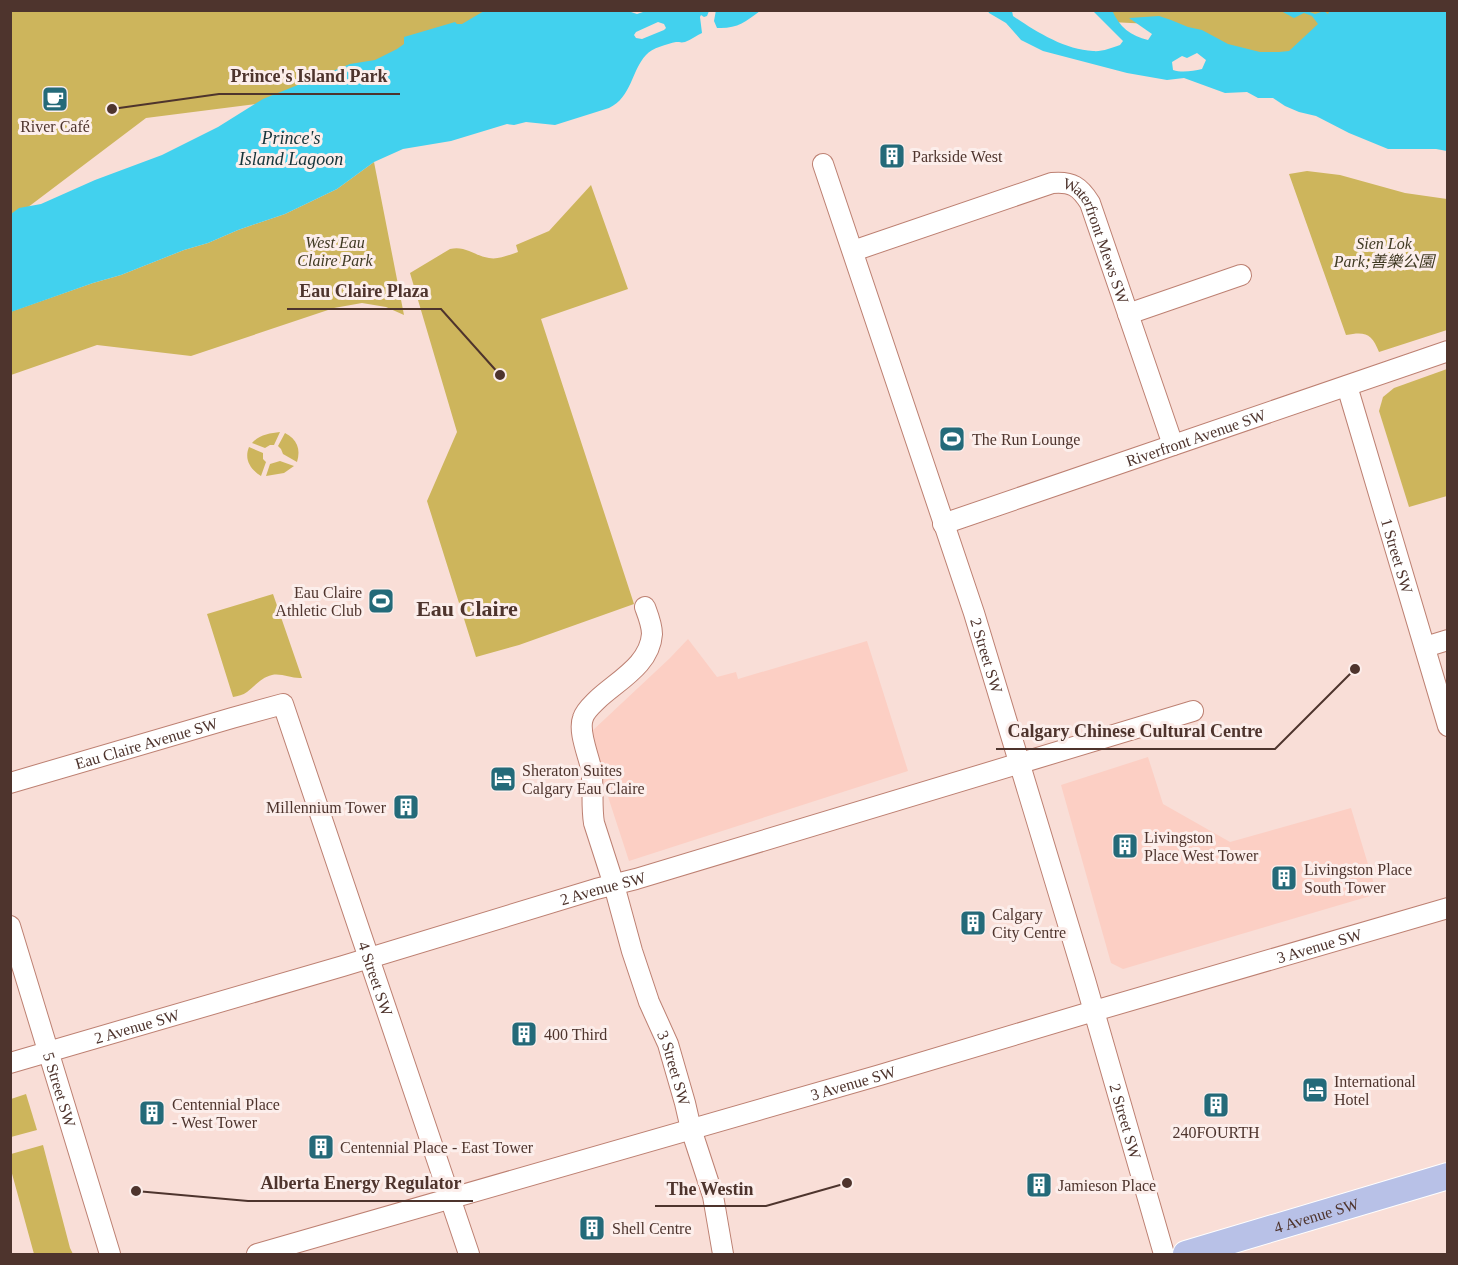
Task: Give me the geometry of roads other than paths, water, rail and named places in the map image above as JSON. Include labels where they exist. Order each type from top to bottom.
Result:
[{"type":"main road","name":"4 Avenue SW","points":[[1186,1254],[1448,1176]]},
{"type":"street","name":"2 Street SW","points":[[823,164],[974,613],[1094,1011],[1164,1254]]},
{"type":"street","name":"Waterfront Mews SW","points":[[853,251],[1052,183],[1068,183],[1081,191],[1090,203],[1173,445]]},
{"type":"street","points":[[1128,314],[1241,275]]},
{"type":"street","name":"Riverfront Avenue SW","points":[[943,524],[1448,351]]},
{"type":"street","name":"1 Street SW","points":[[1347,386],[1448,726]]},
{"type":"street","name":"3 Street SW","points":[[645,607],[652,632],[645,656],[634,669],[604,692],[586,711],[582,720],[592,780],[592,813],[632,951],[649,1002],[668,1044],[712,1196],[723,1254]]},
{"type":"street","points":[[1425,647],[1448,640]]},
{"type":"street","name":"Eau Claire Avenue SW","points":[[10,783],[283,704]]},
{"type":"street","name":"4 Street SW","points":[[283,704],[469,1254]]},
{"type":"street","name":"2 Avenue SW","points":[[10,1063],[1193,711]]},
{"type":"street","name":"3 Avenue SW","points":[[257,1254],[880,1076],[1448,908]]},
{"type":"street","name":"5 Street SW","points":[[10,926],[110,1254]]},
{"type":"water","name":"Prince's Island Lagoon","points":[[625,10],[637,14],[646,11],[709,11],[707,16],[701,15],[700,17],[702,33],[685,42],[676,42],[652,50],[646,55],[627,91],[617,103],[609,108],[555,125],[526,122],[507,124],[451,141],[403,149],[374,162],[337,189],[285,214],[121,275],[11,312],[11,214],[19,208],[41,204],[95,180],[162,155],[218,127],[263,99],[350,64],[375,60],[404,44],[404,37],[455,22],[462,24],[484,11]],"holes":[[[658,22],[664,24],[666,28],[664,30],[642,39],[634,35]]]},
{"type":"water","points":[[716,10],[760,11],[735,26],[717,28],[714,21]]},
{"type":"water","points":[[1112,10],[1126,30],[1148,40],[1152,34],[1129,18],[1159,16],[1202,30],[1228,44],[1260,52],[1279,52],[1289,51],[1318,24],[1312,16],[1304,13],[1294,18],[1281,11],[1307,11],[1315,14],[1324,11],[1328,14],[1330,10],[1447,11],[1447,151],[1388,149],[1316,116],[1285,106],[1273,98],[1258,98],[1247,92],[1225,93],[1184,78],[1167,80],[1127,73],[1043,51],[1021,40],[1006,23],[988,11],[1012,11],[1013,16],[1031,28],[1051,39],[1082,50],[1106,50],[1120,45],[1123,41],[1093,11]],"holes":[[[1197,53],[1206,60],[1202,69],[1184,72],[1173,70],[1172,62],[1182,56],[1187,58]]]},
{"type":"place","name":"River Café","points":[[55,99]]},
{"type":"place","name":"Prince's Island Park","points":[[112,109]]},
{"type":"place","name":"Parkside West","points":[[892,156]]},
{"type":"place","name":"Eau Claire Plaza","points":[[500,375]]},
{"type":"place","name":"The Run Lounge","points":[[952,439]]},
{"type":"place","name":"Eau Claire Athletic Club","points":[[381,601]]},
{"type":"place","name":"Calgary Chinese Cultural Centre","points":[[1355,669]]},
{"type":"place","name":"Sheraton Suites Calgary Eau Claire","points":[[503,779]]},
{"type":"place","name":"Millennium Tower","points":[[406,807]]},
{"type":"place","name":"Livingston Place West Tower","points":[[1125,846]]},
{"type":"place","name":"Livingston Place South Tower","points":[[1284,878]]},
{"type":"place","name":"Calgary City Centre","points":[[973,923]]},
{"type":"place","name":"400 Third","points":[[524,1034]]},
{"type":"place","name":"International Hotel","points":[[1315,1090]]},
{"type":"place","name":"240FOURTH","points":[[1216,1105]]},
{"type":"place","name":"Centennial Place - West Tower","points":[[152,1113]]},
{"type":"place","name":"Centennial Place - East Tower","points":[[321,1147]]},
{"type":"place","name":"The Westin","points":[[847,1183]]},
{"type":"place","name":"Jamieson Place","points":[[1039,1185]]},
{"type":"place","name":"Alberta Energy Regulator","points":[[136,1191]]},
{"type":"place","name":"Shell Centre","points":[[592,1228]]},
{"type":"district","name":"Eau Claire","points":[[467,608]]},
{"type":"park label","name":"West Eau Claire Park","points":[[335,251]]},
{"type":"park label","name":"Sien Lok Park;善樂公園","points":[[1384,252]]}]
